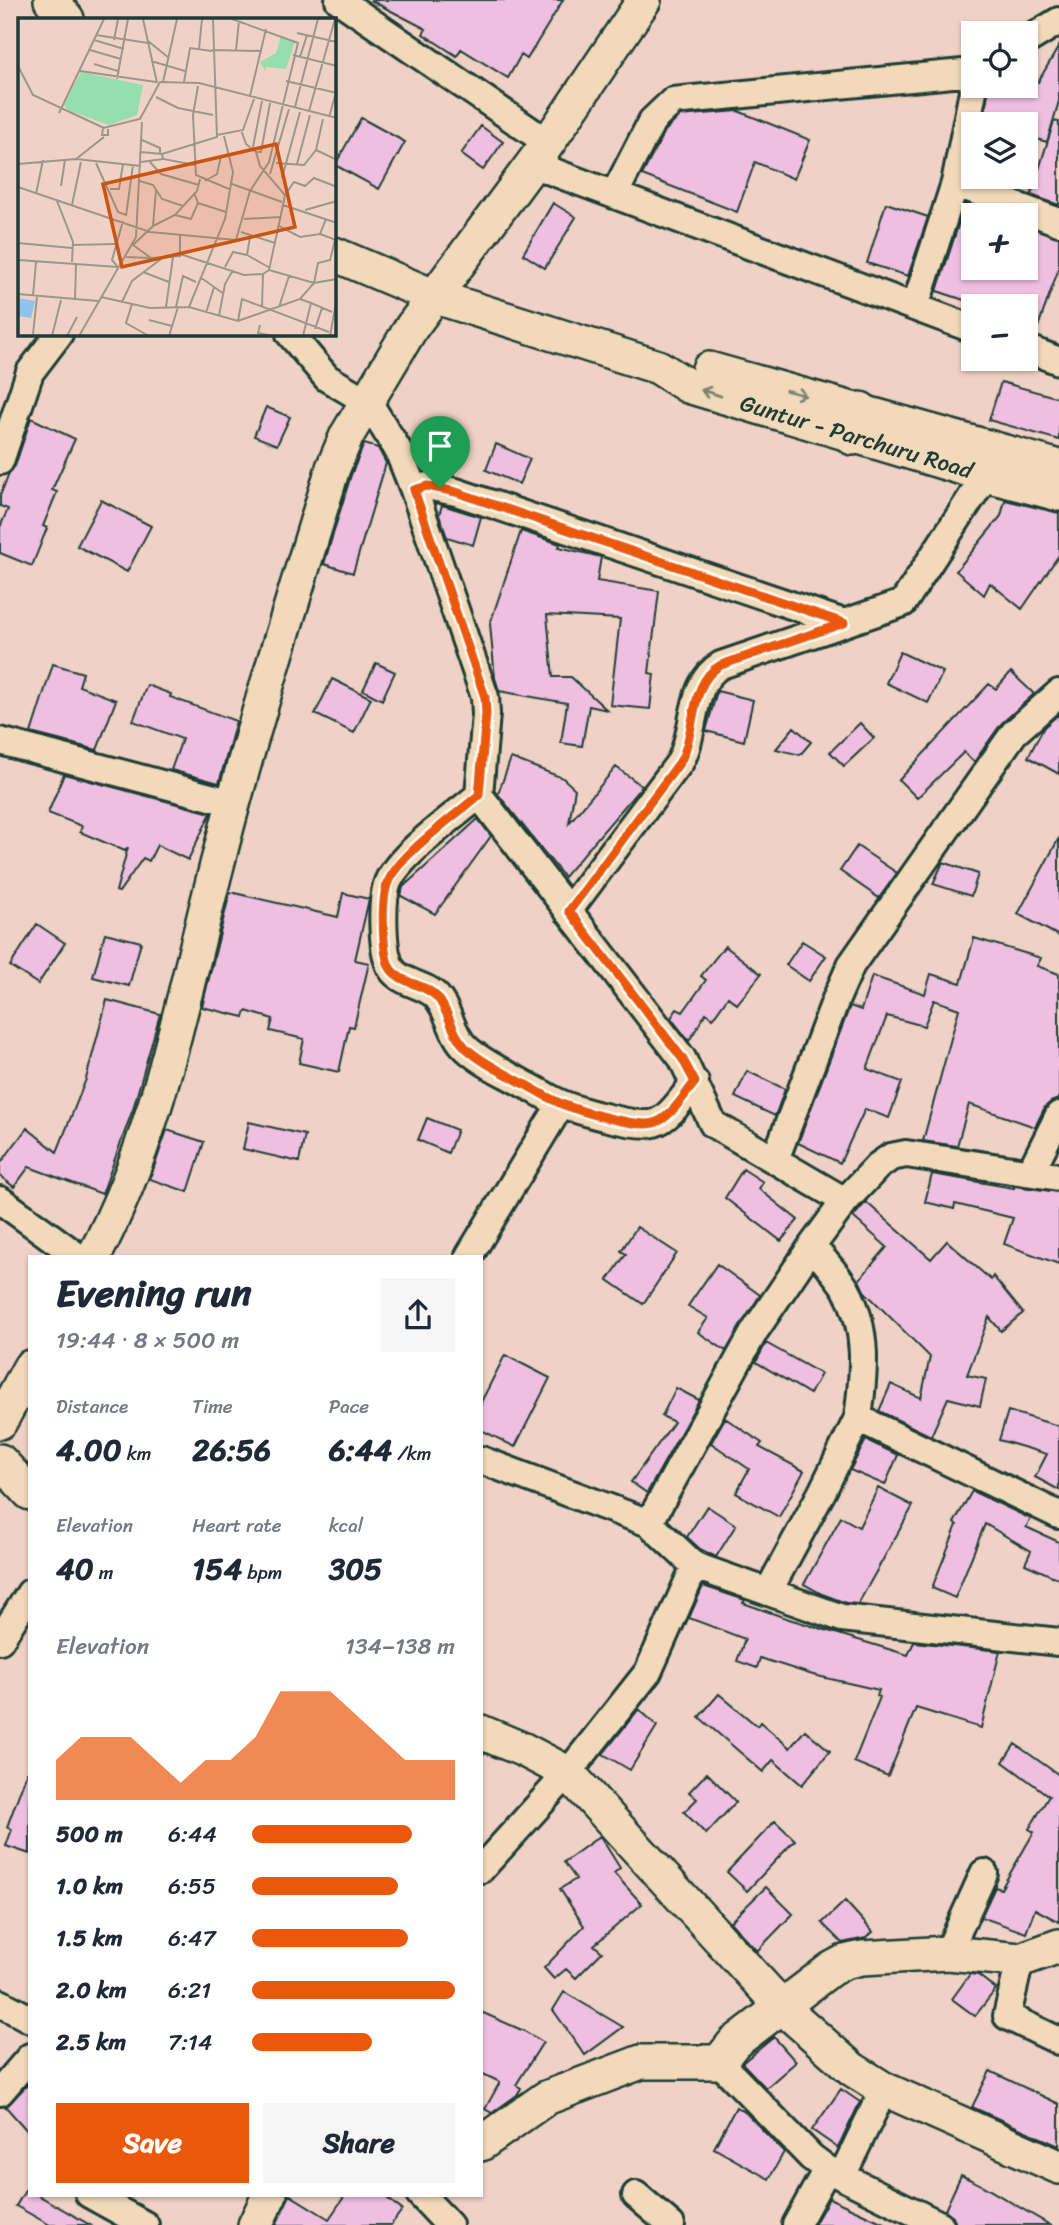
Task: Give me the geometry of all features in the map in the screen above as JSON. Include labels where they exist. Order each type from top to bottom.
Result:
[{"type":"street","points":[[51,0],[66,18]]},
{"type":"street","points":[[339,0],[540,153],[614,195],[961,324]]},
{"type":"street","points":[[94,1255],[131,1176],[165,1073],[233,803],[334,468],[347,435],[433,296],[540,153],[644,0]]},
{"type":"street","points":[[1038,34],[1059,21]]},
{"type":"street","points":[[614,195],[652,121],[673,102],[961,73]]},
{"type":"street","points":[[915,307],[955,183],[972,98]]},
{"type":"street","points":[[955,183],[1059,222]]},
{"type":"street","name":"Guntur - Parchuru Road","points":[[336,255],[433,296],[658,367],[694,366],[856,423],[989,461],[1059,494]]},
{"type":"street","points":[[0,461],[30,372],[34,336]]},
{"type":"street","points":[[30,372],[57,336]]},
{"type":"street","points":[[292,336],[327,378],[368,402],[398,450],[485,697],[479,795],[682,1058],[713,1124],[845,1200]]},
{"type":"street","points":[[1038,353],[1059,361]]},
{"type":"street","points":[[569,911],[680,762],[689,743],[700,690],[710,671],[903,603],[989,461]]},
{"type":"street","name":"Guntur - Parchuru Road","points":[[989,461],[1059,467]]},
{"type":"street","points":[[414,490],[427,486],[456,492],[844,623]]},
{"type":"street","points":[[775,1160],[836,999],[852,965],[1014,733],[1059,693]]},
{"type":"street","points":[[0,741],[233,803]]},
{"type":"street","points":[[479,795],[405,859],[388,884],[384,898],[386,955],[391,969],[400,978],[426,989],[438,998],[456,1036],[466,1048],[483,1061],[561,1104],[624,1122],[656,1123],[666,1116],[695,1082]]},
{"type":"street","points":[[471,1255],[561,1104]]},
{"type":"street","points":[[1031,1171],[1059,1115]]},
{"type":"street","points":[[649,1523],[754,1332],[845,1200],[878,1166],[891,1157],[906,1154],[1059,1177]]},
{"type":"street","points":[[0,1200],[76,1255]]},
{"type":"street","points":[[768,1592],[858,1418],[864,1372],[863,1341],[857,1313],[845,1287],[812,1246]]},
{"type":"street","points":[[0,1422],[28,1371]]},
{"type":"street","points":[[858,1418],[1059,1515]]},
{"type":"street","points":[[483,1461],[649,1523],[695,1566],[842,1618],[1059,1642]]},
{"type":"street","points":[[0,1462],[28,1491]]},
{"type":"street","points":[[483,1867],[568,1773],[648,1672],[695,1566]]},
{"type":"street","points":[[0,1638],[28,1596]]},
{"type":"street","points":[[483,1733],[568,1773],[782,2007],[852,2069],[884,2089],[1059,2167]]},
{"type":"street","points":[[948,1953],[984,1873]]},
{"type":"street","points":[[719,2062],[734,2042],[844,1962],[862,1958],[948,1953],[1020,1960],[1059,1946]]},
{"type":"street","points":[[1020,1960],[1007,2016],[1059,2041]]},
{"type":"street","points":[[0,2003],[28,2018]]},
{"type":"street","points":[[0,2092],[28,2059]]},
{"type":"street","points":[[483,2143],[546,2098],[640,2062],[719,2062],[811,2157],[940,2225]]},
{"type":"street","points":[[796,2225],[835,2172],[884,2089]]},
{"type":"street","points":[[636,2195],[671,2225]]},
{"type":"street","points":[[94,2197],[145,2225]]},
{"type":"street","points":[[255,2225],[269,2197]]},
{"type":"street","points":[[423,2197],[449,2225]]},
{"type":"building","points":[[370,0],[563,0],[527,59],[521,55],[508,78],[461,49],[457,56],[423,34],[426,29]]},
{"type":"building","points":[[1059,46],[1059,101],[1047,142],[1038,139],[1038,112],[985,112],[987,98],[1038,98],[1038,82]]},
{"type":"building","points":[[738,111],[810,140],[794,179],[755,162],[737,212],[642,175],[665,131],[680,116]]},
{"type":"building","points":[[361,118],[405,142],[379,189],[336,163]]},
{"type":"building","points":[[1054,121],[1059,122],[1059,205],[1031,195],[1033,189],[1038,189],[1038,172]]},
{"type":"building","points":[[481,126],[503,142],[483,170],[461,154]]},
{"type":"building","points":[[553,203],[576,217],[545,268],[523,254]]},
{"type":"building","points":[[886,203],[928,217],[908,276],[867,263]]},
{"type":"building","points":[[961,216],[961,280],[1038,280],[1038,230],[1059,237],[1059,268],[1038,327],[1038,294],[961,294],[961,299],[937,291]]},
{"type":"building","points":[[1001,382],[1059,398],[1059,440],[989,420]]},
{"type":"building","points":[[266,407],[290,417],[277,445],[254,436]]},
{"type":"building","points":[[31,418],[75,439],[52,490],[57,492],[43,526],[47,528],[32,566],[0,553],[0,527],[8,509],[0,506],[0,496],[9,473],[15,466]]},
{"type":"building","points":[[364,444],[378,448],[386,463],[353,573],[324,564],[351,475]]},
{"type":"building","points":[[496,444],[530,459],[519,484],[486,470]]},
{"type":"building","points":[[101,500],[151,526],[127,572],[77,546]]},
{"type":"building","points":[[1005,500],[1059,513],[1059,555],[1022,609],[990,583],[984,595],[956,571],[1001,516]]},
{"type":"building","points":[[442,505],[481,517],[473,545],[447,537],[439,515]]},
{"type":"building","points":[[521,531],[560,544],[559,547],[601,557],[597,581],[659,591],[649,673],[654,674],[650,709],[610,705],[620,619],[547,615],[553,677],[571,677],[607,710],[589,706],[582,746],[561,743],[567,703],[499,691],[495,678],[490,624]]},
{"type":"building","points":[[900,652],[943,672],[928,703],[886,683]]},
{"type":"building","points":[[376,663],[395,672],[382,700],[363,690]]},
{"type":"building","points":[[53,664],[83,673],[79,686],[116,700],[97,750],[31,733]]},
{"type":"building","points":[[1011,672],[1034,694],[1001,724],[974,762],[964,752],[917,798],[899,780],[989,684],[996,689]]},
{"type":"building","points":[[332,679],[371,698],[354,733],[315,714]]},
{"type":"building","points":[[147,685],[171,694],[170,697],[236,721],[219,783],[171,770],[182,739],[133,721]]},
{"type":"building","points":[[717,691],[753,700],[744,741],[706,731]]},
{"type":"building","points":[[1059,714],[1059,774],[1028,757],[1044,727]]},
{"type":"building","points":[[860,723],[874,738],[844,766],[830,752]]},
{"type":"building","points":[[794,727],[811,742],[800,755],[776,749]]},
{"type":"building","points":[[511,758],[563,778],[575,789],[569,823],[616,767],[642,786],[564,877],[498,794]]},
{"type":"building","points":[[64,774],[211,813],[188,860],[157,845],[149,861],[143,858],[119,892],[116,891],[128,847],[125,851],[80,832],[82,826],[48,813]]},
{"type":"building","points":[[478,819],[491,836],[435,914],[401,896],[403,887]]},
{"type":"building","points":[[1059,838],[1059,936],[1018,914]]},
{"type":"building","points":[[857,846],[897,873],[879,898],[840,871]]},
{"type":"building","points":[[943,862],[978,874],[971,896],[933,884]]},
{"type":"building","points":[[230,892],[338,917],[343,893],[369,899],[355,960],[369,963],[354,1027],[349,1026],[339,1072],[299,1063],[304,1039],[270,1031],[273,1019],[246,1011],[244,1017],[202,1007]]},
{"type":"building","points":[[37,924],[65,943],[38,984],[10,966]]},
{"type":"building","points":[[105,933],[141,942],[129,986],[93,977]]},
{"type":"building","points":[[974,938],[1041,958],[1037,966],[1059,974],[1059,1099],[1045,1107],[1035,1127],[969,1104],[957,1146],[923,1141],[959,1009],[934,1000],[924,1026],[887,1016],[867,1069],[902,1082],[889,1118],[865,1109],[840,1163],[798,1143],[850,1006],[861,1010],[872,976],[925,994],[931,974],[961,983]]},
{"type":"building","points":[[802,941],[826,956],[809,981],[786,965]]},
{"type":"building","points":[[725,946],[761,974],[737,1004],[728,997],[713,1018],[706,1013],[689,1041],[671,1018],[677,1009],[683,1012],[706,980],[701,976]]},
{"type":"building","points":[[107,1000],[160,1014],[133,1109],[102,1194],[29,1167],[14,1187],[0,1176],[0,1164],[27,1128],[57,1152],[86,1079]]},
{"type":"building","points":[[747,1071],[785,1089],[775,1116],[735,1097]]},
{"type":"building","points":[[427,1118],[457,1130],[448,1153],[418,1140]]},
{"type":"building","points":[[249,1122],[305,1135],[299,1162],[243,1149]]},
{"type":"building","points":[[167,1130],[204,1142],[188,1192],[150,1179]]},
{"type":"building","points":[[743,1169],[763,1182],[759,1189],[798,1220],[781,1241],[725,1198]]},
{"type":"building","points":[[932,1174],[1014,1188],[1059,1192],[1059,1264],[1004,1244],[1013,1218],[955,1204],[954,1209],[925,1202]]},
{"type":"building","points":[[866,1202],[931,1259],[947,1241],[991,1280],[993,1276],[1023,1313],[1001,1331],[989,1317],[967,1375],[986,1379],[980,1406],[948,1398],[931,1436],[879,1411],[891,1384],[921,1398],[930,1357],[864,1291],[859,1280],[887,1247],[853,1217]]},
{"type":"building","points":[[637,1227],[677,1253],[643,1304],[608,1280],[626,1254],[621,1251]]},
{"type":"building","points":[[717,1264],[760,1295],[726,1351],[698,1332],[708,1318],[688,1306]]},
{"type":"building","points":[[766,1343],[821,1374],[810,1394],[756,1362]]},
{"type":"building","points":[[505,1355],[550,1378],[515,1447],[483,1431],[483,1398]]},
{"type":"building","points":[[676,1388],[699,1400],[647,1493],[631,1482],[674,1422],[662,1416]]},
{"type":"building","points":[[1008,1411],[1059,1426],[1059,1490],[1035,1477],[1047,1454],[999,1440]]},
{"type":"building","points":[[725,1418],[762,1443],[759,1447],[804,1471],[779,1517],[736,1493],[749,1469],[711,1443]]},
{"type":"building","points":[[866,1440],[898,1455],[885,1485],[850,1470]]},
{"type":"building","points":[[878,1488],[913,1506],[858,1604],[846,1603],[804,1584],[841,1517],[859,1527]]},
{"type":"building","points":[[972,1491],[1031,1519],[1026,1527],[1059,1542],[1059,1579],[1025,1564],[1031,1551],[985,1524],[955,1598],[932,1588],[957,1525],[954,1523]]},
{"type":"building","points":[[707,1506],[736,1525],[716,1557],[700,1549],[687,1537]]},
{"type":"building","points":[[703,1586],[789,1619],[908,1655],[914,1642],[1000,1651],[981,1728],[916,1708],[888,1776],[854,1762],[880,1697],[877,1696],[879,1690],[813,1675],[760,1658],[757,1668],[737,1661],[745,1639],[689,1618]]},
{"type":"building","points":[[719,1694],[757,1726],[760,1722],[790,1748],[805,1730],[830,1751],[802,1785],[773,1760],[763,1772],[699,1717]]},
{"type":"building","points":[[639,1709],[657,1726],[630,1770],[603,1754]]},
{"type":"building","points":[[1015,1744],[1059,1775],[1059,1922],[1035,1909],[1026,1933],[981,1917],[995,1887],[1001,1889],[1034,1832],[1029,1829],[1049,1796],[1003,1762]]},
{"type":"building","points":[[28,1772],[28,1853],[6,1846],[12,1829],[7,1827]]},
{"type":"building","points":[[707,1773],[736,1802],[706,1834],[684,1812],[697,1799],[689,1792]]},
{"type":"building","points":[[775,1821],[795,1840],[747,1891],[727,1872]]},
{"type":"building","points":[[600,1836],[620,1868],[614,1873],[642,1904],[594,1945],[602,1952],[576,1978],[566,1969],[554,1979],[544,1968],[584,1926],[560,1889],[576,1879],[564,1862]]},
{"type":"building","points":[[766,1887],[793,1914],[757,1951],[730,1922]]},
{"type":"building","points":[[845,1901],[873,1932],[866,1938],[842,1943],[822,1923]]},
{"type":"building","points":[[970,1974],[978,1975],[996,1989],[975,2016],[952,1999]]},
{"type":"building","points":[[564,1992],[623,2027],[585,2055],[553,2010]]},
{"type":"building","points":[[483,2013],[543,2042],[516,2085],[521,2088],[517,2095],[492,2113],[485,2109],[500,2082],[483,2074]]},
{"type":"building","points":[[774,2037],[796,2062],[766,2088],[742,2063]]},
{"type":"building","points":[[990,2071],[1059,2104],[1059,2146],[972,2107]]},
{"type":"building","points":[[28,2086],[28,2132],[6,2107]]},
{"type":"building","points":[[841,2089],[860,2102],[838,2148],[812,2130]]},
{"type":"building","points":[[736,2107],[746,2113],[784,2152],[769,2179],[714,2148]]},
{"type":"building","points":[[961,2175],[1050,2225],[956,2225],[953,2216],[945,2210]]},
{"type":"building","points":[[26,2189],[28,2197],[41,2197],[90,2225],[50,2225],[16,2206]]},
{"type":"building","points":[[289,2197],[329,2219],[344,2197],[386,2197],[402,2210],[391,2225],[276,2225]]},
{"type":"building","points":[[829,2198],[888,2225],[814,2225]]},
{"type":"route","points":[[427,486],[440,488],[844,623],[710,671],[700,690],[685,754],[569,911],[682,1058],[695,1082],[666,1116],[656,1123],[624,1122],[561,1104],[483,1061],[456,1036],[438,998],[426,989],[400,978],[391,969],[386,955],[384,898],[395,871],[405,859],[479,795],[485,697],[414,490],[427,486]]}]
